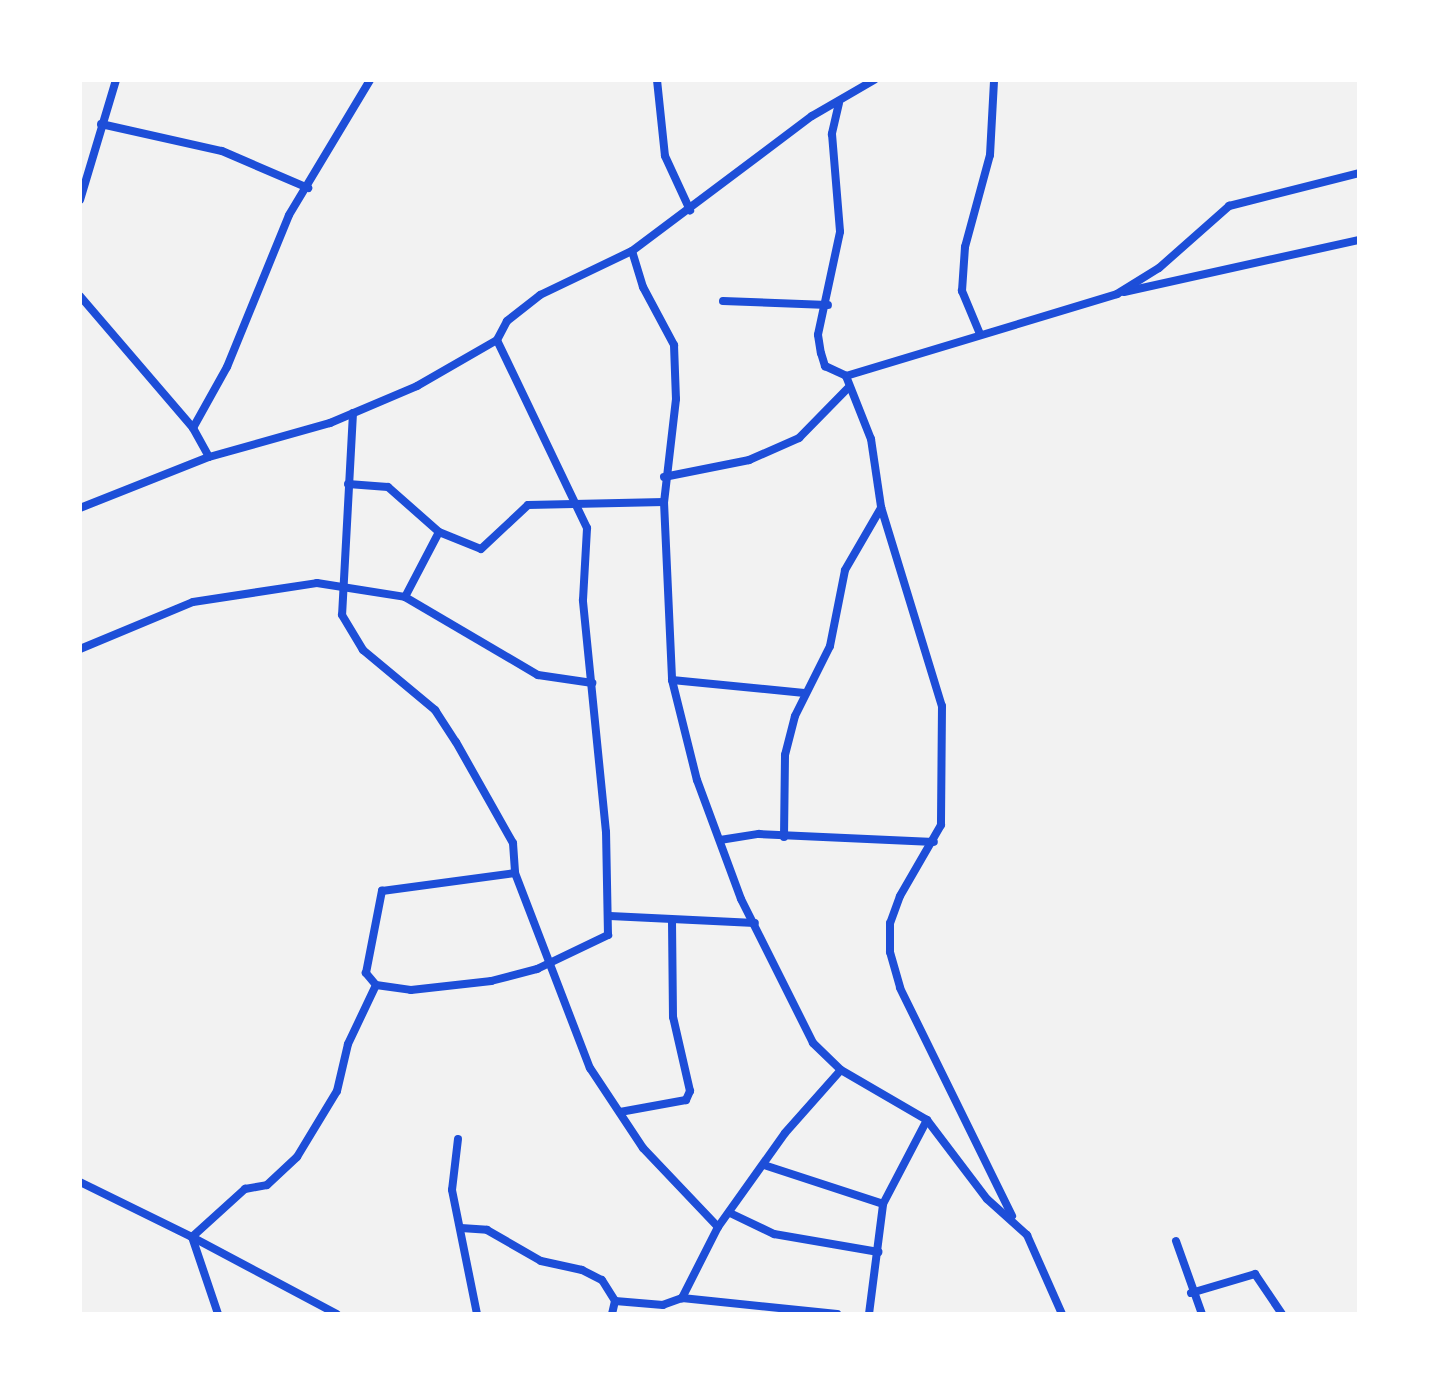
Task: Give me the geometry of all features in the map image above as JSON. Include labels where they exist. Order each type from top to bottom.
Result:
[{"type":"street","points":[[80,200],[116,80]]},
{"type":"street","points":[[194,428],[227,367],[290,215],[370,80]]},
{"type":"street","points":[[658,80],[665,156],[690,210]]},
{"type":"street","points":[[80,508],[209,456],[353,413],[498,340],[506,321],[540,295],[632,250],[874,80]]},
{"type":"street","points":[[980,334],[962,291],[990,154],[994,80]]},
{"type":"street","points":[[839,102],[832,134],[840,232],[828,306],[818,335],[825,366],[846,376],[1117,294],[1359,240]]},
{"type":"street","points":[[102,124],[222,151],[308,188]]},
{"type":"street","points":[[1117,294],[1158,268],[1229,206],[1359,173]]},
{"type":"street","points":[[632,250],[642,287],[674,345],[676,399],[664,477],[672,680],[720,840],[802,1027],[840,1070],[927,1120],[988,1199],[1013,1219]]},
{"type":"street","points":[[80,296],[194,428],[209,456]]},
{"type":"street","points":[[723,300],[828,306]]},
{"type":"street","points":[[376,985],[462,985],[551,964],[604,940],[610,916],[581,506],[498,340]]},
{"type":"street","points":[[846,376],[847,389],[871,439],[881,507],[942,706],[940,825],[934,842],[900,896],[890,923],[890,952],[900,988],[1062,1314]]},
{"type":"street","points":[[664,477],[749,460],[799,438],[847,389]]},
{"type":"street","points":[[353,413],[339,584],[353,637],[435,710],[456,742],[513,843],[515,873],[551,964],[570,1029],[642,1148],[718,1226]]},
{"type":"street","points":[[348,484],[388,487],[439,532],[481,549],[528,505],[664,502]]},
{"type":"street","points":[[784,836],[786,754],[804,693],[830,646],[845,570],[881,507]]},
{"type":"street","points":[[406,597],[439,532]]},
{"type":"street","points":[[80,649],[193,602],[282,584],[339,584],[406,597],[538,675],[592,683]]},
{"type":"street","points":[[672,680],[804,693]]},
{"type":"street","points":[[720,840],[784,836],[934,842]]},
{"type":"street","points":[[376,985],[366,973],[382,891],[515,873]]},
{"type":"street","points":[[610,916],[755,923]]},
{"type":"street","points":[[620,1112],[686,1100],[690,1091],[674,1017],[672,921]]},
{"type":"street","points":[[192,1237],[245,1189],[281,1176],[297,1156],[337,1091],[348,1044],[376,985]]},
{"type":"street","points":[[682,1298],[718,1226],[767,1166],[785,1133],[840,1070]]},
{"type":"street","points":[[869,1314],[883,1204],[927,1120]]},
{"type":"street","points":[[458,1139],[452,1190],[476,1314]]},
{"type":"street","points":[[767,1166],[883,1204]]},
{"type":"street","points":[[80,1182],[337,1314]]},
{"type":"street","points":[[730,1213],[774,1234],[878,1252]]},
{"type":"street","points":[[461,1228],[488,1230],[541,1261],[582,1270],[602,1280],[615,1301],[612,1314]]},
{"type":"street","points":[[192,1237],[218,1314]]},
{"type":"street","points":[[1176,1241],[1191,1293],[1202,1314]]},
{"type":"street","points":[[1191,1293],[1255,1274],[1282,1314]]},
{"type":"street","points":[[615,1301],[662,1305],[682,1298],[837,1314]]}]
